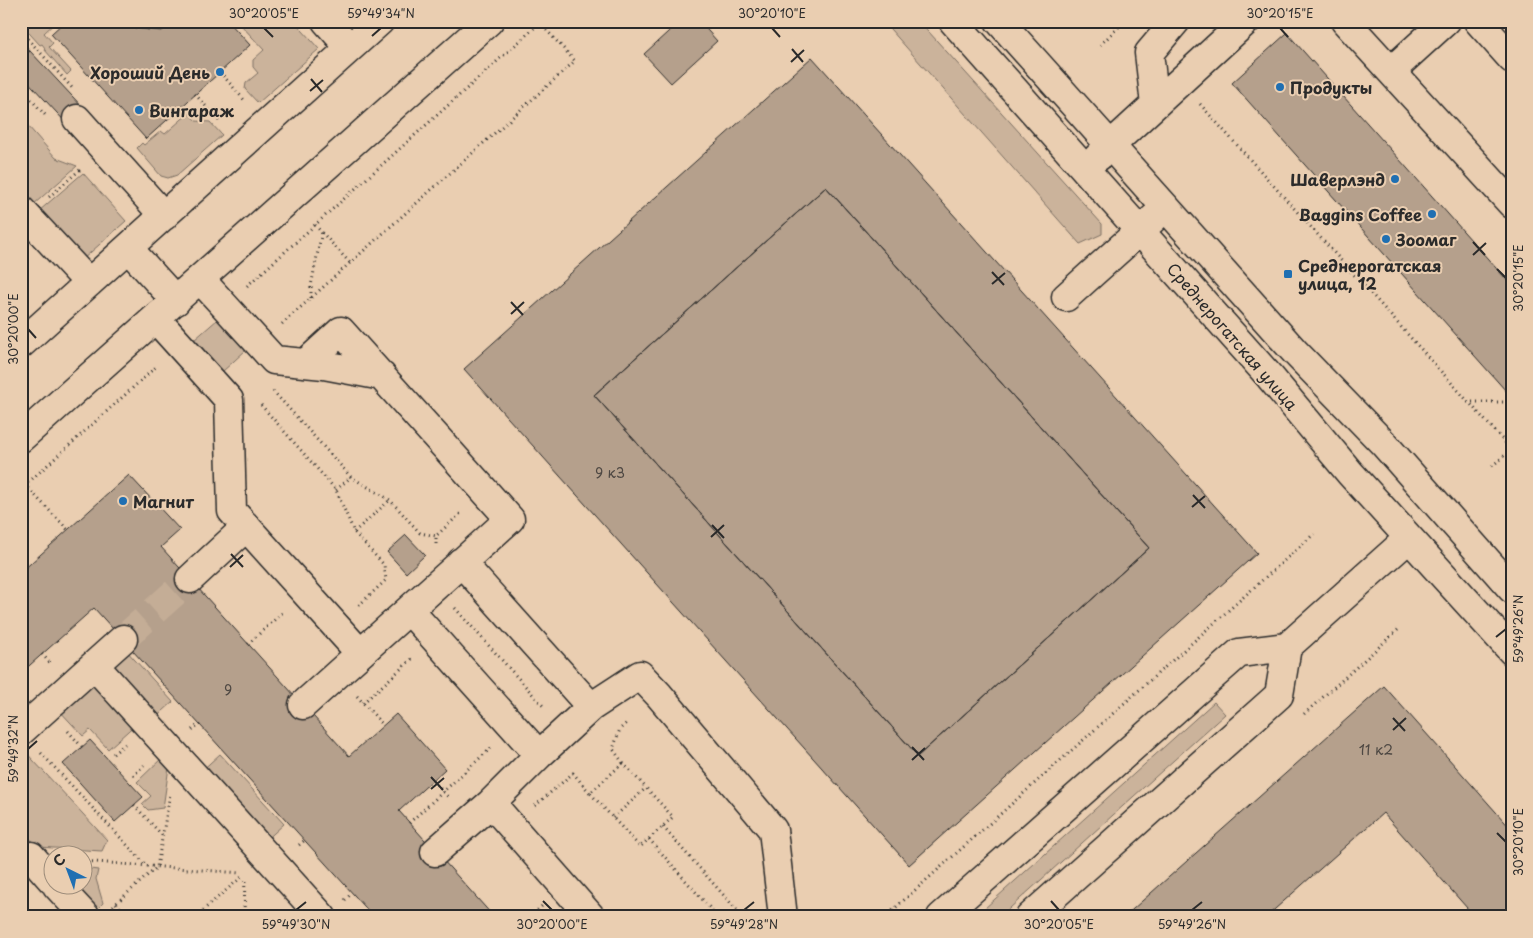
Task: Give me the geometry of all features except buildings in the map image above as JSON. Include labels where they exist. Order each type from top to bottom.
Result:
[{"type":"street","points":[[326,21],[350,48]]},
{"type":"street","points":[[21,344],[380,21]]},
{"type":"street","points":[[21,438],[156,320],[489,21]]},
{"type":"street","name":"Среднерогатская улица","points":[[953,21],[1270,377],[1350,473],[1512,651]]},
{"type":"street","points":[[999,21],[1296,353],[1384,444],[1512,589]]},
{"type":"street","points":[[1155,104],[1149,53],[1176,21]]},
{"type":"street","points":[[1085,169],[1246,21]]},
{"type":"street","points":[[1345,21],[1512,204]]},
{"type":"street","points":[[1391,72],[1446,21]]},
{"type":"street","points":[[1478,21],[1512,59]]},
{"type":"street","points":[[77,119],[164,216]]},
{"type":"street","points":[[1066,297],[1166,208]]},
{"type":"street","points":[[24,213],[89,283]]},
{"type":"street","points":[[128,248],[176,301]]},
{"type":"street","points":[[200,280],[274,360],[306,363],[382,376]]},
{"type":"street","points":[[156,320],[230,400],[232,511],[360,653]]},
{"type":"street","points":[[303,705],[510,519],[342,331],[306,363]]},
{"type":"street","points":[[190,579],[246,527]]},
{"type":"street","points":[[941,917],[1239,653],[1287,647],[1409,538]]},
{"type":"street","points":[[461,562],[591,707]]},
{"type":"street","points":[[409,610],[539,755]]},
{"type":"street","points":[[21,731],[122,639]]},
{"type":"street","points":[[1030,917],[1279,695],[1287,647]]},
{"type":"street","points":[[94,664],[322,917]]},
{"type":"street","points":[[436,852],[491,803],[591,707],[640,675],[773,830],[783,917]]},
{"type":"street","points":[[491,803],[591,917]]},
{"type":"street","points":[[24,855],[42,871]]},
{"type":"street","points":[[66,896],[86,917]]},
{"type":"path","points":[[147,30],[151,21]]},
{"type":"path","points":[[1100,45],[1125,21]]},
{"type":"path","points":[[225,306],[541,22],[575,61],[260,344]]},
{"type":"path","points":[[220,72],[249,104]]},
{"type":"path","points":[[1180,82],[1511,449],[1492,466]]},
{"type":"path","points":[[195,94],[224,126]]},
{"type":"path","points":[[24,213],[88,162]]},
{"type":"path","points":[[315,224],[350,263]]},
{"type":"path","points":[[312,298],[311,286],[322,231]]},
{"type":"path","points":[[21,489],[180,346]]},
{"type":"path","points":[[270,388],[351,477],[390,500],[420,533],[436,536],[485,492]]},
{"type":"path","points":[[257,401],[336,490],[354,532],[384,565],[386,580],[336,626]]},
{"type":"path","points":[[1467,402],[1512,402]]},
{"type":"path","points":[[336,490],[351,477]]},
{"type":"path","points":[[25,485],[68,530]]},
{"type":"path","points":[[354,532],[390,500]]},
{"type":"path","points":[[885,917],[1314,534]]},
{"type":"path","points":[[436,585],[566,732]]},
{"type":"path","points":[[248,644],[282,613]]},
{"type":"path","points":[[512,827],[573,773],[640,847],[649,839],[673,817],[623,763],[613,749],[620,729],[659,695]]},
{"type":"path","points":[[41,753],[146,866]]},
{"type":"path","points":[[590,793],[623,763]]},
{"type":"path","points":[[613,818],[646,788]]},
{"type":"path","points":[[409,823],[443,792]]},
{"type":"path","points":[[111,908],[157,867],[162,835],[134,805]]},
{"type":"path","points":[[662,827],[743,917]]},
{"type":"path","points":[[649,839],[718,917]]},
{"type":"path","points":[[92,862],[245,874]]},
{"type":"path","points":[[195,917],[245,874]]},
{"type":"path","points":[[244,917],[245,874]]},
{"type":"path","points":[[116,903],[128,917]]},
{"type":"path","points":[[530,917],[544,904]]},
{"type":"shaded area","points":[[21,21],[57,21],[44,33],[53,43],[49,47],[71,71],[67,75],[44,49],[42,44],[40,45],[21,24]]},
{"type":"shaded area","points":[[242,21],[294,21],[319,49],[258,103],[245,89],[246,83],[258,73],[253,67],[253,60],[264,50],[241,25]]},
{"type":"shaded area","points":[[883,21],[919,21],[1102,224],[1102,234],[1080,244]]},
{"type":"shaded area","points":[[189,113],[196,121],[210,122],[222,135],[177,175],[168,178],[161,176],[137,148],[142,143],[144,145],[161,131],[165,134]]},
{"type":"shaded area","points":[[21,118],[56,158],[77,166],[33,205],[21,192]]},
{"type":"shaded area","points":[[83,173],[126,221],[82,260],[39,211]]},
{"type":"shaded area","points":[[218,319],[246,350],[222,372],[194,340]]},
{"type":"shaded area","points":[[125,649],[173,702],[152,721],[111,675],[113,660]]},
{"type":"shaded area","points":[[91,684],[100,685],[138,722],[108,749],[90,730],[83,736],[58,709]]},
{"type":"shaded area","points":[[1214,702],[1225,714],[1000,917],[975,917]]},
{"type":"shaded area","points":[[21,747],[107,840],[102,851],[92,850],[92,846],[38,847],[21,829],[21,814],[25,810],[21,805]]},
{"type":"shaded area","points":[[220,754],[284,824],[263,843],[199,773]]},
{"type":"shaded area","points":[[165,755],[170,760],[163,808],[148,810],[142,804],[151,796],[137,782]]},
{"type":"shaded area","points":[[92,869],[98,870],[96,879],[103,903],[92,914],[75,896],[92,896]]},
{"type":"tunnel","points":[[123,639],[190,579]]},
{"type":"place","name":"Хороший День","points":[[220,72]]},
{"type":"place","name":"Продукты","points":[[1280,87]]},
{"type":"place","name":"Вингараж","points":[[139,110]]},
{"type":"place","name":"Шаверлэнд","points":[[1395,179]]},
{"type":"place","name":"Baggins Coffee","points":[[1432,214]]},
{"type":"place","name":"Зоомаг","points":[[1386,239]]},
{"type":"place","name":"Среднерогатская улица, 12","points":[[1288,274]]},
{"type":"place","name":"Магнит","points":[[123,501]]}]
